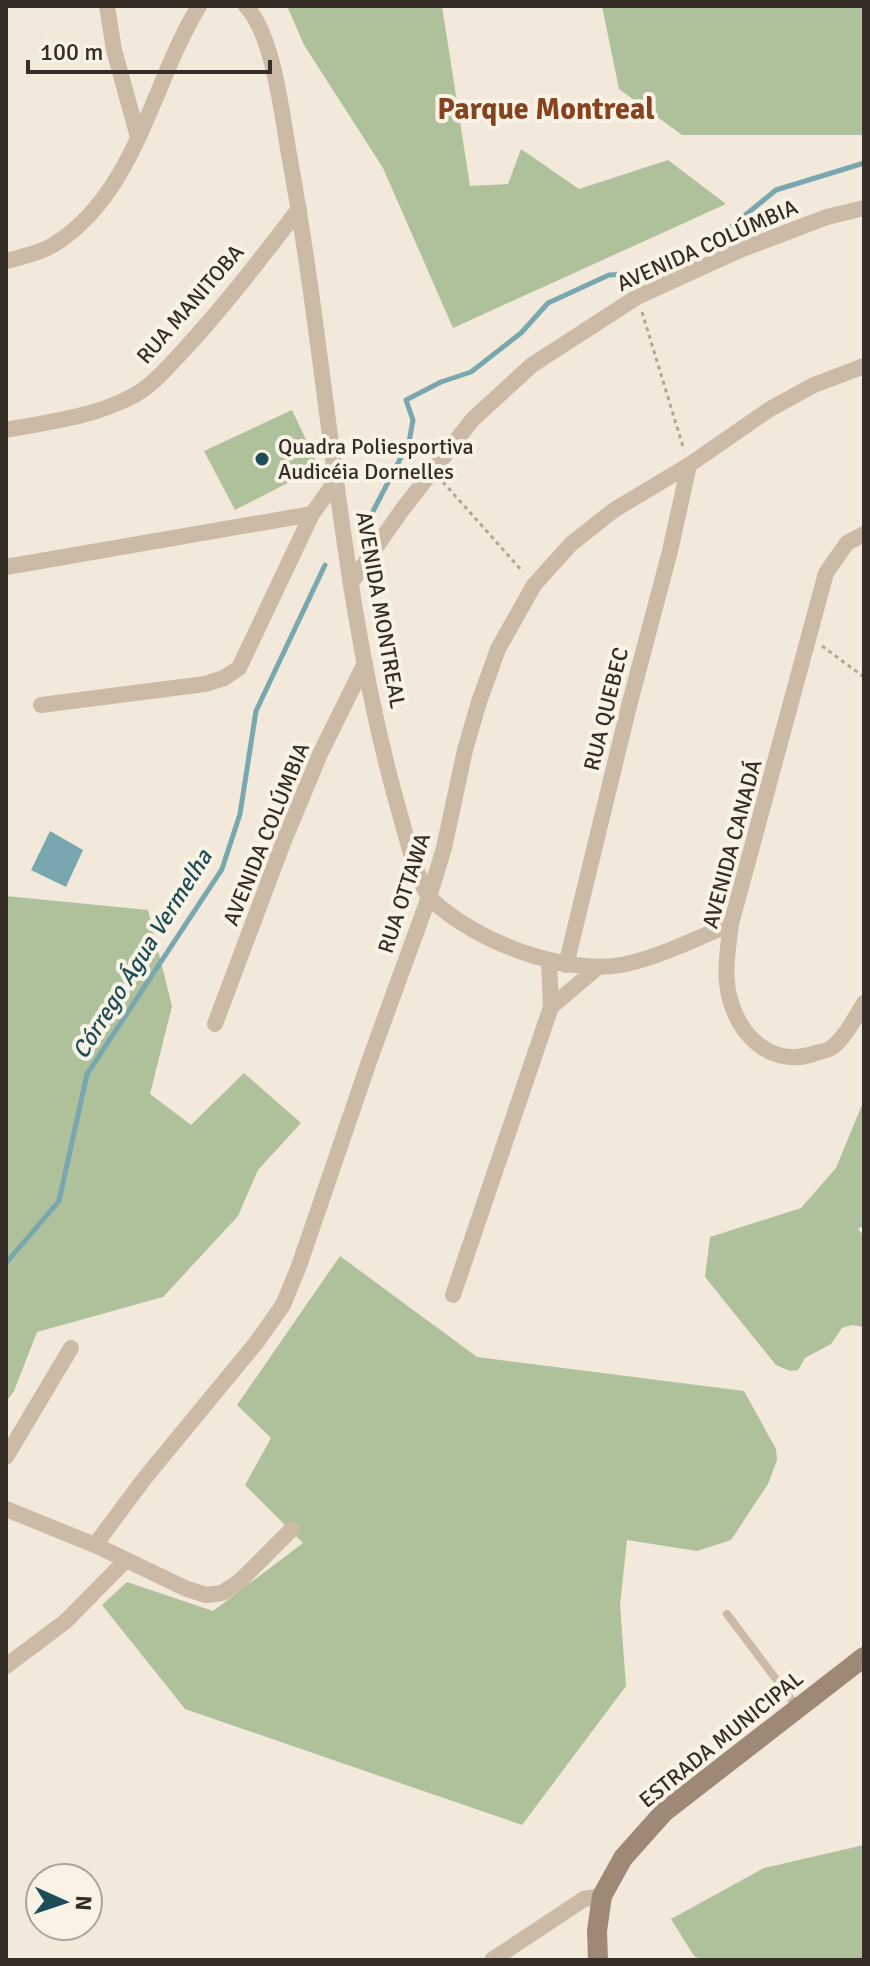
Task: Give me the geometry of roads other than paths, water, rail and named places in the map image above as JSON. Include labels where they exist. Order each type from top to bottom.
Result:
[{"type":"main road","name":"ESTRADA MUNICIPAL","points":[[598,1960],[597,1931],[602,1896],[623,1858],[664,1812],[864,1657]]},
{"type":"street","points":[[107,6],[114,50],[138,137]]},
{"type":"street","points":[[6,261],[56,244],[82,222],[112,187],[199,6]]},
{"type":"street","name":"AVENIDA MONTREAL","points":[[246,6],[259,26],[271,62],[299,209],[336,481],[365,663],[394,793],[411,854],[429,897]]},
{"type":"street","name":"AVENIDA COLÚMBIA","points":[[351,583],[432,470],[473,419],[532,365],[637,297],[740,250],[827,217],[864,208]]},
{"type":"street","name":"RUA MANITOBA","points":[[6,430],[92,413],[133,396],[160,376],[235,291],[299,209]]},
{"type":"street","name":"RUA OTTAWA","points":[[95,1545],[283,1305],[429,897],[479,702],[498,649],[534,585],[571,544],[614,510],[689,465],[770,409],[814,385],[864,366]]},
{"type":"street","name":"RUA QUEBEC","points":[[453,1295],[551,1007],[558,963],[670,551],[689,465]]},
{"type":"street","points":[[41,705],[205,684],[224,678],[239,668],[312,514],[336,481]]},
{"type":"street","points":[[6,567],[312,514]]},
{"type":"street","name":"AVENIDA CANADÁ","points":[[864,534],[847,543],[826,573],[731,924],[726,976],[730,1000],[740,1023],[756,1044],[775,1056],[804,1057],[830,1048],[850,1027],[864,1003]]},
{"type":"street","name":"AVENIDA COLÚMBIA","points":[[215,1024],[283,843],[320,754],[365,663]]},
{"type":"street","points":[[429,897],[473,930],[505,945],[558,963],[597,968],[652,956],[731,924]]},
{"type":"street","points":[[551,1007],[597,968]]},
{"type":"street","points":[[6,1457],[71,1348]]},
{"type":"street","points":[[6,1509],[206,1595],[222,1593],[240,1581],[292,1529]]},
{"type":"street","points":[[6,1666],[66,1621],[125,1561]]},
{"type":"street","points":[[492,1960],[584,1899],[602,1896]]},
{"type":"lane","points":[[727,1614],[797,1708]]},
{"type":"water","points":[[50,831],[83,850],[66,887],[31,870]]},
{"type":"waterway","name":"Córrego Água Vermelha","points":[[369,519],[409,442],[413,420],[406,400],[441,382],[471,372],[521,333],[548,303],[609,275],[652,273],[689,261],[776,190],[864,163]]},
{"type":"waterway","name":"Córrego Água Vermelha","points":[[6,1263],[59,1201],[87,1074],[222,869],[240,814],[256,711],[325,565]]},
{"type":"place","name":"Quadra Poliesportiva Audicéia Dornelles","points":[[262,459]]},
{"type":"district","name":"Parque Montreal","points":[[546,109]]}]
